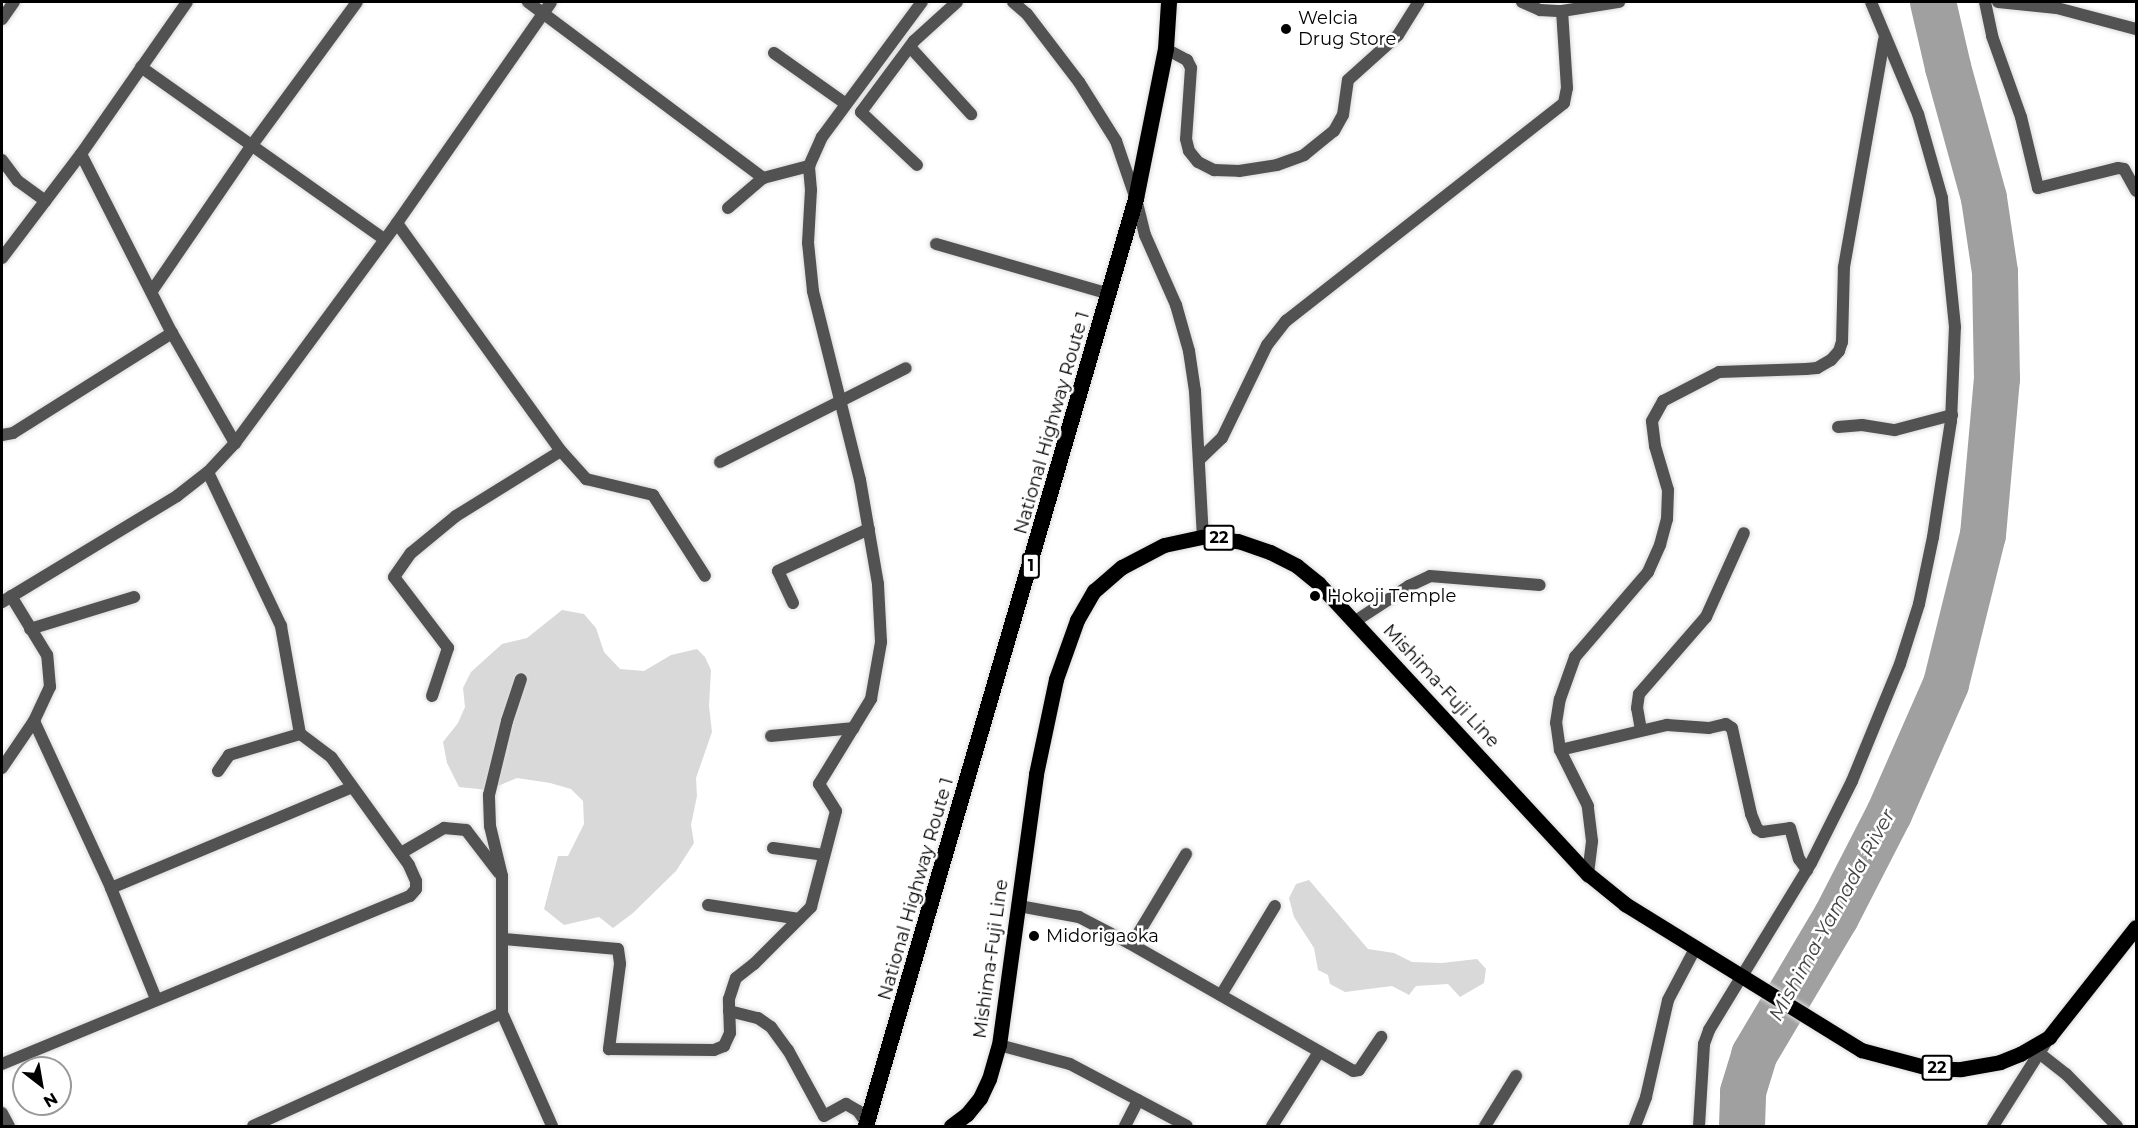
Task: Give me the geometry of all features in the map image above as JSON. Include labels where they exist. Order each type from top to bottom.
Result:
[{"type":"highway","name":"National Highway Route 1","points":[[868,1126],[1136,199],[1166,50],[1168,2]]},
{"type":"main road","name":"Mishima-Fuji Line","points":[[951,1126],[967,1114],[980,1098],[989,1079],[999,1045],[1036,774],[1056,679],[1077,620],[1094,591],[1122,567],[1164,545],[1203,537],[1238,541],[1269,552],[1297,566],[1319,584],[1588,874],[1625,904],[1747,979]]},
{"type":"main road","name":"22","points":[[1747,979],[1861,1050],[1928,1068],[1950,1068],[2000,1062],[2020,1054],[2049,1037],[2136,927]]},
{"type":"street","points":[[2,19],[14,2]]},
{"type":"street","points":[[2,258],[81,154],[187,2]]},
{"type":"street","points":[[152,291],[252,145],[357,2]]},
{"type":"street","points":[[528,2],[763,178]]},
{"type":"street","points":[[2,768],[34,721],[50,687],[47,655],[30,628],[6,599],[177,496],[208,472],[235,443],[397,223],[551,2]]},
{"type":"street","points":[[504,939],[618,949],[620,964],[609,1049],[714,1050],[724,1046],[729,1033],[729,999],[736,978],[754,964],[811,907],[836,811],[819,784],[871,699],[881,642],[878,584],[860,480],[813,291],[808,243],[811,190],[809,166],[822,136],[922,2]]},
{"type":"street","points":[[917,165],[861,112],[910,47],[957,2]]},
{"type":"street","points":[[1013,2],[1027,14],[1098,110],[1116,141],[1136,199],[1145,235],[1176,305],[1189,351],[1200,459],[1203,537]]},
{"type":"street","points":[[1166,50],[1187,60],[1191,68],[1186,139],[1190,151],[1198,162],[1214,170],[1239,171],[1277,165],[1304,155],[1334,131],[1343,115],[1348,80],[1394,40],[1419,2]]},
{"type":"street","points":[[1521,2],[1540,10],[1562,11],[1619,2]]},
{"type":"street","points":[[1699,1126],[1704,1044],[1721,1010],[1747,979],[1807,870],[1852,781],[1910,634],[1919,604],[1933,537],[1952,415],[1955,327],[1942,198],[1918,114],[1884,38],[1871,2]]},
{"type":"street","points":[[1985,2],[1992,36],[2021,117],[2038,188],[2118,168],[2124,169],[2136,191]]},
{"type":"street","points":[[1998,2],[2065,6],[2136,29]]},
{"type":"street","points":[[1200,459],[1222,438],[1267,345],[1286,321],[1564,104],[1567,88],[1562,11]]},
{"type":"street","points":[[1588,874],[1592,841],[1588,806],[1560,750],[1556,723],[1568,672],[1575,657],[1648,572],[1660,545],[1667,519],[1668,490],[1654,446],[1652,421],[1663,401],[1719,372],[1817,368],[1831,360],[1839,351],[1842,342],[1844,267],[1884,38]]},
{"type":"street","points":[[910,47],[971,114]]},
{"type":"street","points":[[774,53],[846,104]]},
{"type":"street","points":[[141,67],[384,239]]},
{"type":"street","points":[[81,154],[172,333],[235,443]]},
{"type":"street","points":[[2,160],[18,181],[46,201]]},
{"type":"street","points":[[728,208],[763,178],[809,166]]},
{"type":"street","points":[[397,223],[561,451],[586,479],[653,495],[705,576]]},
{"type":"street","points":[[936,244],[1109,294]]},
{"type":"street","points":[[2,435],[13,433],[172,333]]},
{"type":"street","points":[[720,462],[906,368]]},
{"type":"street","points":[[1839,427],[1862,425],[1895,430],[1952,415]]},
{"type":"street","points":[[432,696],[448,648],[394,577],[411,553],[456,516],[561,451]]},
{"type":"street","points":[[2,1064],[410,896],[416,889],[416,881],[401,853],[331,757],[300,734],[281,626],[208,472]]},
{"type":"street","points":[[793,603],[778,570],[869,529]]},
{"type":"street","points":[[1641,730],[1637,708],[1639,694],[1706,617],[1744,533]]},
{"type":"street","points":[[1354,622],[1430,576],[1540,585]]},
{"type":"street","points":[[30,628],[134,597]]},
{"type":"street","points":[[521,679],[507,721],[489,795],[490,826],[502,876],[504,939],[502,1013],[552,1126]]},
{"type":"street","points":[[34,721],[111,888],[156,999]]},
{"type":"street","points":[[1560,750],[1667,725],[1709,728],[1726,724],[1732,728],[1751,814],[1757,829],[1762,832],[1790,828],[1799,859],[1807,870]]},
{"type":"street","points":[[771,736],[854,729]]},
{"type":"street","points":[[218,771],[229,755],[300,734]]},
{"type":"street","points":[[111,888],[352,787]]},
{"type":"street","points":[[401,853],[444,828],[466,830],[502,876]]},
{"type":"street","points":[[772,848],[824,855]]},
{"type":"street","points":[[1132,944],[1186,854]]},
{"type":"street","points":[[708,905],[799,919]]},
{"type":"street","points":[[1019,906],[1079,917],[1132,944],[1353,1071],[1359,1070],[1381,1037]]},
{"type":"street","points":[[1221,995],[1275,906]]},
{"type":"street","points":[[1635,1126],[1646,1097],[1668,1000],[1696,947]]},
{"type":"street","points":[[729,1011],[758,1018],[771,1027],[788,1050],[824,1116],[846,1104],[858,1111],[868,1126]]},
{"type":"street","points":[[253,1126],[502,1013]]},
{"type":"street","points":[[1993,1126],[2049,1037]]},
{"type":"street","points":[[999,1045],[1070,1064],[1187,1126]]},
{"type":"street","points":[[1272,1126],[1318,1052]]},
{"type":"street","points":[[2039,1053],[2066,1074],[2117,1126]]},
{"type":"street","points":[[1485,1126],[1516,1076]]},
{"type":"street","points":[[1125,1126],[1138,1100]]},
{"type":"street","points":[[2,1113],[9,1126]]},
{"type":"shaded area","points":[[562,610],[584,614],[596,628],[604,652],[620,669],[644,671],[671,655],[697,649],[705,657],[711,670],[709,706],[712,732],[696,778],[697,796],[691,825],[694,843],[676,871],[633,913],[613,928],[599,917],[564,925],[544,909],[558,856],[568,856],[584,824],[583,801],[571,789],[517,778],[488,790],[459,787],[447,763],[443,742],[458,723],[465,707],[463,688],[471,672],[502,644],[527,638]]},
{"type":"shaded area","points":[[1309,880],[1368,949],[1394,953],[1412,962],[1442,963],[1477,959],[1486,969],[1484,983],[1460,997],[1448,984],[1416,986],[1409,995],[1392,986],[1345,992],[1330,984],[1328,975],[1318,970],[1314,948],[1294,917],[1289,898],[1296,884]]},
{"type":"waterway","name":"Mishima-Yamada River","points":[[1742,1126],[1743,1092],[1754,1055],[1836,917],[1889,814],[1946,684],[1983,535],[1997,379],[1995,272],[1984,198],[1948,67],[1933,2]]},
{"type":"place","name":"Welcia Drug Store","points":[[1286,29]]},
{"type":"place","name":"Hokoji Temple","points":[[1315,596]]},
{"type":"place","name":"Midorigaoka","points":[[1034,936]]}]
